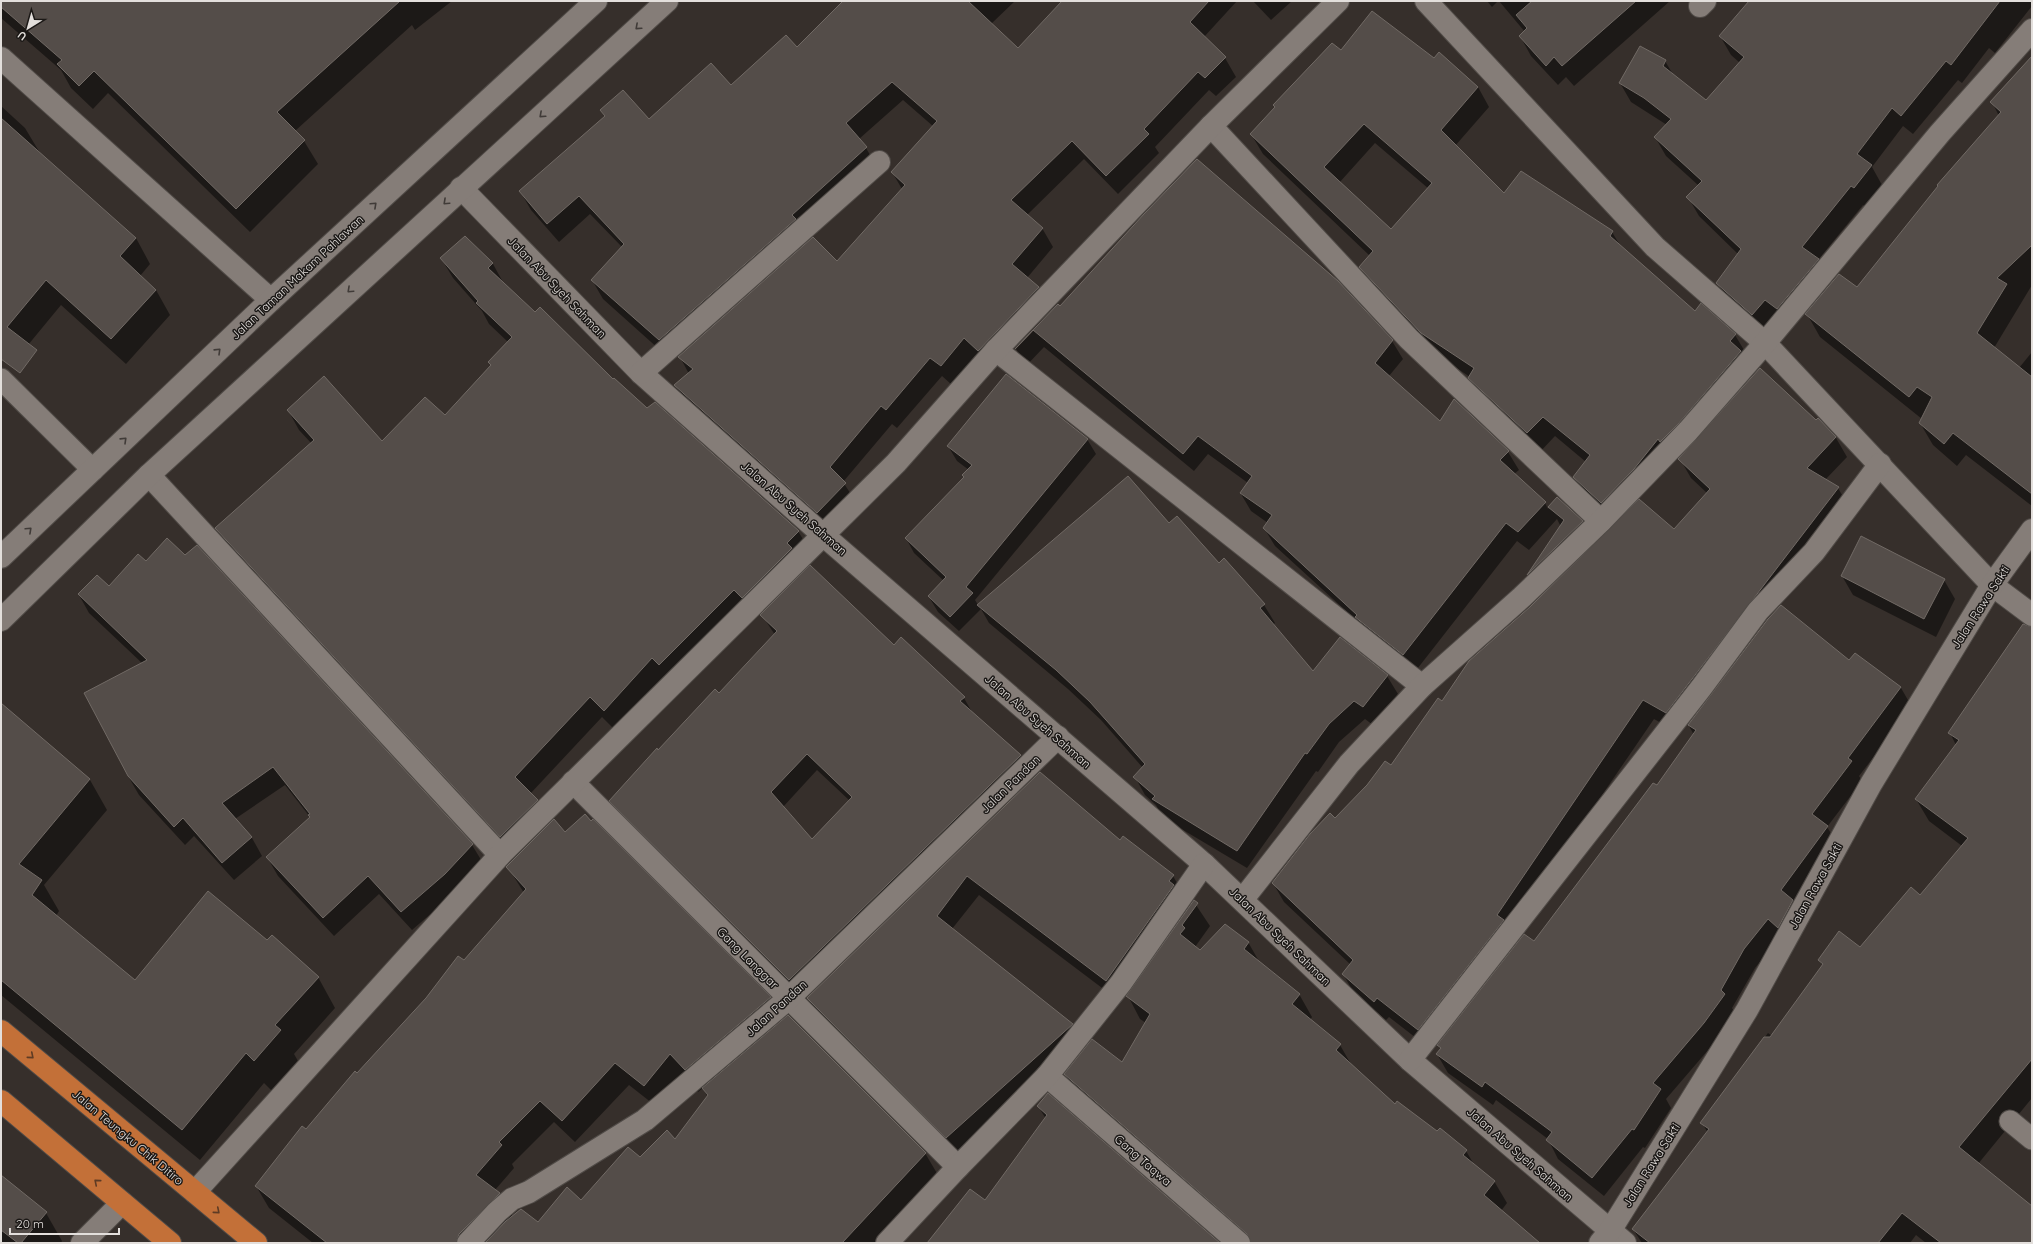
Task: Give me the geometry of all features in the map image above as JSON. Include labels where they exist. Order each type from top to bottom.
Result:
[{"type":"highway","name":"Jalan Teungku Chik Ditiro","points":[[1,1031],[256,1243]]},
{"type":"highway","points":[[1,1101],[170,1243]]},
{"type":"street","name":"Jalan Taman Makam Pahlawan","points":[[1,556],[271,300],[596,1]]},
{"type":"street","points":[[1,620],[149,475],[667,1]]},
{"type":"street","points":[[195,1192],[500,855],[896,463],[996,350],[1211,126],[1338,1]]},
{"type":"street","points":[[1426,1],[1655,247],[1765,344],[1880,464],[1992,585],[2032,615]]},
{"type":"street","points":[[1243,899],[1349,764],[1422,686],[1522,597],[1601,521],[1688,430],[1765,344],[1940,133],[2032,30]]},
{"type":"street","points":[[1,58],[271,300]]},
{"type":"street","points":[[1211,126],[1408,339],[1601,521]]},
{"type":"street","points":[[641,373],[879,162]]},
{"type":"street","name":"Jalan Abu Syeh Sahman","points":[[461,188],[641,373],[823,535],[1204,864],[1243,899],[1410,1060],[1612,1239]]},
{"type":"street","points":[[996,350],[1422,686]]},
{"type":"street","points":[[1410,1060],[1701,688],[1758,612],[1814,552],[1880,464]]},
{"type":"street","points":[[149,475],[340,680],[500,855]]},
{"type":"street","name":"Jalan Rawa Sakti","points":[[1612,1239],[1747,1010],[1871,784],[1992,585],[2032,530]]},
{"type":"street","name":"Jalan Pandan","points":[[468,1243],[497,1212],[512,1199],[529,1192],[645,1120],[788,999],[1058,738]]},
{"type":"street","name":"Gang Langgar","points":[[573,782],[788,999],[958,1167]]},
{"type":"street","points":[[887,1243],[958,1167],[1048,1076],[1121,983],[1204,864]]},
{"type":"street","name":"Gang Taqwa","points":[[1048,1076],[1240,1243]]},
{"type":"street","points":[[82,1243],[122,1203]]},
{"type":"lane","points":[[1,379],[93,470]]},
{"type":"lane","points":[[2010,1121],[2032,1139]]},
{"type":"building","points":[[1,1],[400,1],[277,112],[305,140],[236,209],[94,71],[79,86],[57,64],[62,60],[1,7]]},
{"type":"building","points":[[843,1],[968,1],[1018,48],[1062,1],[1209,1],[1190,22],[1226,57],[1205,78],[1198,72],[1144,129],[1149,134],[1106,176],[1072,141],[1011,200],[1043,228],[1012,264],[1039,287],[978,351],[964,338],[941,366],[930,358],[886,410],[881,406],[830,467],[846,483],[817,513],[674,385],[693,369],[678,357],[813,237],[837,261],[905,185],[891,172],[937,121],[892,82],[846,123],[867,147],[792,215],[796,219],[659,340],[591,280],[624,244],[579,196],[547,224],[519,191],[605,116],[600,110],[623,90],[649,119],[711,63],[731,85],[786,35],[797,47]]},
{"type":"building","points":[[1532,1],[1636,1],[1562,66],[1554,57],[1546,66],[1519,36],[1527,28],[1516,15]]},
{"type":"building","points":[[1749,1],[2000,1],[1951,65],[1946,61],[1901,116],[1892,108],[1857,154],[1872,165],[1854,188],[1851,186],[1802,247],[1819,259],[1777,309],[1765,300],[1752,315],[1716,283],[1741,249],[1686,197],[1702,181],[1654,137],[1671,119],[1644,98],[1619,83],[1640,46],[1666,60],[1663,66],[1706,100],[1744,57],[1719,36]]},
{"type":"building","points":[[1372,11],[1434,58],[1439,52],[1478,87],[1441,130],[1504,193],[1521,171],[1613,231],[1610,236],[1695,311],[1701,303],[1736,334],[1730,341],[1741,351],[1679,423],[1660,442],[1658,439],[1634,469],[1601,503],[1573,477],[1590,455],[1543,417],[1527,433],[1468,378],[1474,368],[1421,333],[1359,267],[1373,251],[1250,134],[1275,107],[1273,105],[1332,43],[1341,50]],"holes":[[[1364,124],[1432,183],[1391,229],[1324,167]]]},
{"type":"building","points":[[2032,56],[2032,245],[1997,278],[2007,284],[1977,333],[2032,377],[2032,494],[1953,433],[1944,444],[1919,423],[1932,397],[1917,387],[1909,397],[1805,314],[1839,274],[1857,287],[1938,186],[1937,185],[2001,112],[1990,102]]},
{"type":"building","points":[[1,118],[136,238],[120,256],[156,290],[111,339],[46,280],[7,327],[37,350],[20,373],[1,359]]},
{"type":"building","points":[[1197,159],[1338,281],[1393,340],[1375,363],[1440,421],[1454,399],[1509,451],[1500,460],[1546,502],[1518,532],[1506,523],[1403,655],[1355,617],[1357,615],[1263,528],[1272,515],[1240,493],[1252,476],[1198,436],[1183,454],[1033,330],[1058,304],[1060,306],[1144,214]]},
{"type":"building","points":[[465,236],[493,263],[488,268],[535,312],[540,307],[613,379],[614,378],[647,408],[655,402],[799,531],[787,543],[792,548],[742,598],[734,590],[659,665],[652,658],[604,711],[590,697],[515,777],[538,800],[500,837],[215,528],[314,440],[287,410],[324,376],[382,441],[425,397],[445,415],[491,365],[488,362],[512,337],[476,303],[478,301],[440,258]]},
{"type":"building","points":[[1760,368],[1816,420],[1818,418],[1836,437],[1807,468],[1839,487],[1666,713],[1643,700],[1497,915],[1504,920],[1418,1030],[1377,998],[1374,1002],[1342,974],[1353,960],[1272,883],[1310,834],[1330,813],[1335,818],[1367,785],[1385,761],[1391,765],[1438,698],[1442,701],[1469,661],[1531,606],[1639,499],[1674,529],[1710,489],[1678,459]]},
{"type":"building","points":[[1006,374],[1088,439],[966,587],[973,593],[950,617],[928,596],[946,577],[905,538],[964,477],[962,475],[972,465],[947,446]]},
{"type":"building","points":[[1128,476],[1169,523],[1177,516],[1219,563],[1224,558],[1265,604],[1260,608],[1313,671],[1340,637],[1388,675],[1363,707],[1354,701],[1329,724],[1307,754],[1305,753],[1237,851],[1152,799],[1155,796],[1133,777],[1145,764],[1090,702],[1056,670],[977,605]]},
{"type":"building","points":[[1557,497],[1583,521],[1527,575],[1564,520],[1548,507]]},
{"type":"building","points":[[1861,536],[1945,579],[1924,619],[1841,576]]},
{"type":"building","points":[[167,538],[185,555],[197,545],[473,844],[445,874],[401,912],[368,876],[323,918],[266,857],[310,817],[308,815],[310,814],[273,767],[222,803],[252,837],[222,863],[183,818],[174,827],[128,776],[84,693],[147,660],[78,594],[97,575],[109,586],[138,554],[146,561]]},
{"type":"building","points":[[810,565],[894,645],[901,637],[965,697],[960,701],[1021,755],[789,980],[609,801],[657,748],[658,750],[715,689],[719,693],[777,631],[760,615]],"holes":[[[807,754],[852,797],[812,839],[771,792]]]},
{"type":"building","points":[[1781,605],[1849,660],[1855,653],[1901,687],[1848,758],[1852,761],[1812,814],[1828,826],[1781,890],[1793,900],[1778,928],[1768,919],[1744,949],[1721,990],[1725,994],[1704,1023],[1653,1083],[1661,1089],[1634,1130],[1632,1129],[1592,1178],[1546,1140],[1552,1132],[1485,1082],[1482,1087],[1436,1054],[1441,1048],[1437,1045],[1524,934],[1534,941],[1653,783],[1657,785],[1696,730],[1688,725],[1768,619]]},
{"type":"building","points":[[2023,624],[2032,627],[2032,1059],[1959,1147],[2032,1206],[2032,1243],[1941,1243],[1902,1213],[1878,1243],[1650,1243],[1632,1229],[1709,1129],[1700,1123],[1764,1037],[1770,1037],[1823,964],[1818,960],[1839,931],[1860,947],[1911,887],[1920,895],[1968,838],[1915,799],[1959,740],[1948,733]]},
{"type":"building","points":[[1,703],[90,779],[19,864],[42,880],[32,895],[135,980],[208,891],[267,940],[272,935],[319,977],[275,1025],[281,1030],[254,1061],[246,1053],[182,1130],[1,980]]},
{"type":"building","points":[[1040,772],[1120,840],[1123,836],[1174,875],[1169,881],[1174,885],[1106,981],[967,876],[937,916],[1073,1024],[946,1138],[807,998]]},
{"type":"building","points":[[585,814],[591,821],[593,819],[771,997],[685,1070],[670,1054],[644,1086],[615,1063],[562,1121],[540,1101],[499,1142],[502,1145],[476,1175],[500,1193],[459,1234],[456,1243],[327,1243],[255,1186],[302,1126],[306,1129],[355,1071],[357,1073],[426,998],[458,956],[464,960],[526,889],[506,867],[554,819],[565,832]]},
{"type":"building","points":[[1194,900],[1198,903],[1182,925],[1185,928],[1180,934],[1200,950],[1225,924],[1249,942],[1244,949],[1300,994],[1292,1004],[1341,1044],[1336,1050],[1395,1104],[1397,1101],[1437,1131],[1440,1128],[1467,1150],[1463,1155],[1495,1181],[1484,1195],[1540,1243],[1251,1243],[1247,1234],[1064,1074],[1092,1039],[1122,1062],[1150,1014],[1126,996]]},
{"type":"building","points":[[788,1015],[926,1153],[842,1243],[485,1243],[506,1221],[521,1209],[538,1222],[567,1187],[581,1200],[628,1147],[640,1157],[667,1130],[675,1139],[708,1095],[702,1088]]},
{"type":"building","points":[[1048,1093],[1220,1243],[927,1243],[970,1189],[985,1200],[1047,1115],[1037,1106]]},
{"type":"building","points":[[1,1175],[47,1212],[21,1243],[18,1243],[1,1230]]}]
